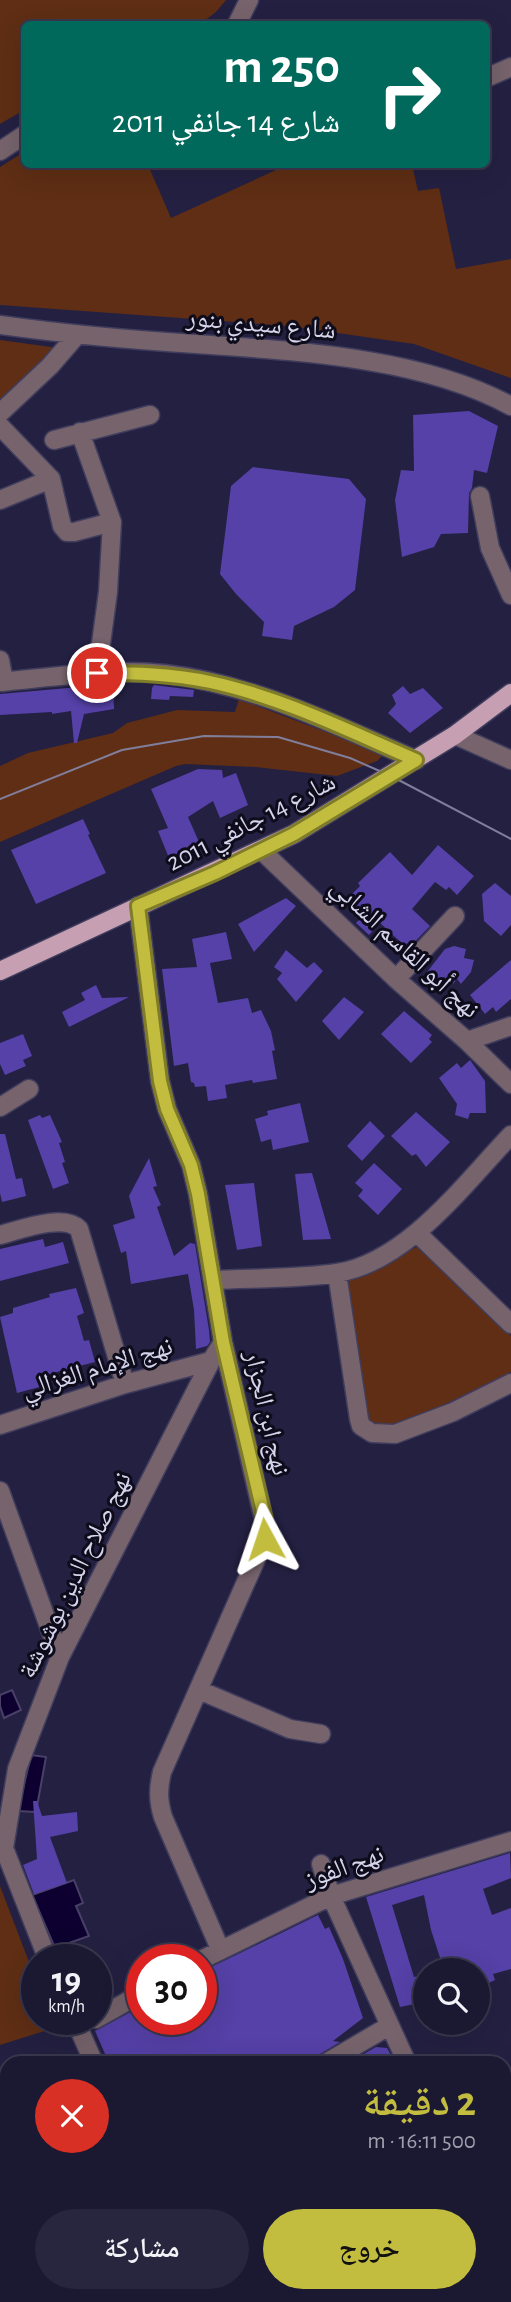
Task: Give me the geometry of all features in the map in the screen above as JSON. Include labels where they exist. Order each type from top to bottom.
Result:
[{"type":"main road","name":"شارع 14 جانفي 2011","points":[[0,971],[294,834],[456,735],[511,693]]},
{"type":"street","points":[[238,21],[249,0]]},
{"type":"street","points":[[490,76],[511,67]]},
{"type":"street","points":[[0,151],[21,137]]},
{"type":"street","name":"شارع سيدي بنور","points":[[0,326],[76,336],[344,358],[443,378],[491,395],[511,406]]},
{"type":"street","points":[[0,414],[50,366],[76,336]]},
{"type":"street","points":[[54,440],[150,415]]},
{"type":"street","points":[[0,426],[51,479],[62,526],[67,531],[74,532],[112,522]]},
{"type":"street","points":[[80,432],[112,522],[108,592],[97,673]]},
{"type":"street","points":[[0,500],[51,479]]},
{"type":"street","points":[[480,496],[490,548],[509,588]]},
{"type":"street","points":[[0,660],[2,682],[97,673],[164,674],[211,682],[260,696],[416,760]]},
{"type":"street","points":[[456,735],[511,760]]},
{"type":"street","name":"نهج أبو القاسم الشابي","points":[[262,851],[511,1084]]},
{"type":"street","name":"نهج ابن الجزار","points":[[138,906],[160,1081],[167,1109],[191,1165],[198,1194],[223,1342],[266,1529],[265,1539],[162,1772],[158,1787],[163,1817],[220,1949]]},
{"type":"street","points":[[396,979],[455,916]]},
{"type":"street","points":[[467,1041],[511,1026]]},
{"type":"street","points":[[0,1107],[29,1089]]},
{"type":"street","points":[[214,1280],[337,1273],[380,1258],[400,1248],[418,1233],[511,1135]]},
{"type":"street","points":[[0,1235],[61,1221],[74,1224],[79,1229],[125,1384]]},
{"type":"street","points":[[418,1233],[511,1324]]},
{"type":"street","points":[[337,1273],[359,1419],[362,1426],[372,1433],[395,1434],[453,1412],[511,1383]]},
{"type":"street","name":"نهج صلاح الدين بوشوشة","points":[[41,1944],[3,1854],[8,1770],[60,1657],[223,1342]]},
{"type":"street","name":"نهج الإمام الغزالي","points":[[0,1425],[125,1384],[211,1361]]},
{"type":"street","points":[[0,1491],[60,1657]]},
{"type":"street","points":[[199,1689],[290,1730],[321,1734]]},
{"type":"street","name":"نهج الفوز","points":[[217,1951],[331,1896],[511,1841]]},
{"type":"street","points":[[321,1864],[331,1896],[404,2056]]},
{"type":"street","points":[[338,2056],[389,2026]]},
{"type":"street","points":[[89,2035],[93,2056]]},
{"type":"shaded area","points":[[0,0],[226,0],[204,21],[21,21],[21,112],[0,124]]},
{"type":"shaded area","points":[[21,154],[21,168],[149,168],[171,218],[280,168],[413,168],[418,191],[439,188],[456,269],[511,259],[511,378],[414,344],[289,326],[0,305],[0,167]]},
{"type":"shaded area","points":[[0,340],[58,348],[0,407]]},
{"type":"shaded area","points":[[239,699],[384,754],[377,761],[337,776],[255,767],[185,764],[176,766],[0,842],[0,766],[28,753],[113,733],[127,723],[177,710],[235,712]]},
{"type":"shaded area","points":[[421,1245],[511,1336],[511,1372],[393,1430],[378,1427],[364,1414],[348,1280]]},
{"type":"shaded area","points":[[12,1690],[21,1710],[4,1718],[0,1695]]},
{"type":"shaded area","points":[[31,1755],[46,1757],[36,1812],[18,1811]]},
{"type":"shaded area","points":[[74,1880],[83,1903],[76,1906],[89,1936],[66,1944],[53,1944],[32,1895]]},
{"type":"shaded area","points":[[0,1886],[22,1944],[21,2035],[32,2035],[0,2045]]},
{"type":"building","points":[[469,411],[498,426],[487,473],[474,470],[469,493],[468,533],[441,534],[434,547],[402,557],[395,500],[401,470],[414,471],[413,415]]},
{"type":"building","points":[[253,467],[349,479],[366,499],[355,590],[334,607],[294,626],[292,640],[262,636],[264,622],[220,574],[231,486]]},
{"type":"building","points":[[113,684],[114,709],[84,714],[77,743],[74,743],[71,711],[0,715],[0,694]]},
{"type":"building","points":[[154,685],[194,690],[193,697],[151,699]]},
{"type":"building","points":[[403,686],[410,694],[423,688],[443,708],[410,733],[388,713],[396,704],[392,695]]},
{"type":"building","points":[[198,769],[222,770],[223,778],[236,773],[248,805],[220,818],[213,801],[188,817],[199,842],[169,858],[158,831],[168,828],[151,789]]},
{"type":"building","points":[[83,819],[106,873],[36,904],[11,850]]},
{"type":"building","points":[[438,845],[474,876],[457,895],[449,887],[446,890],[435,882],[412,909],[430,926],[408,949],[380,923],[369,935],[356,923],[362,917],[346,900],[360,886],[358,883],[390,852],[412,875]]},
{"type":"building","points":[[495,883],[511,896],[511,925],[501,936],[484,921],[482,894]]},
{"type":"building","points":[[286,898],[296,906],[254,952],[238,924]]},
{"type":"building","points":[[226,932],[232,959],[210,963],[218,1003],[248,998],[252,1013],[261,1010],[271,1031],[277,1079],[225,1085],[227,1098],[208,1101],[206,1086],[195,1087],[191,1082],[188,1063],[174,1066],[162,969],[197,967],[192,939]]},
{"type":"building","points":[[454,946],[466,949],[464,958],[474,960],[471,972],[461,984],[457,979],[453,984],[444,977],[440,982],[427,972],[445,949]]},
{"type":"building","points":[[286,950],[307,968],[314,962],[323,971],[296,1002],[277,979],[282,973],[274,967]]},
{"type":"building","points":[[511,960],[511,999],[496,1012],[493,1007],[485,1014],[470,995]]},
{"type":"building","points":[[96,985],[102,998],[129,997],[69,1027],[62,1012],[85,1000],[81,993]]},
{"type":"building","points":[[344,997],[364,1012],[339,1040],[322,1021]]},
{"type":"building","points":[[404,1011],[432,1035],[429,1039],[432,1042],[411,1063],[381,1034]]},
{"type":"building","points":[[23,1034],[32,1056],[23,1060],[26,1066],[5,1075],[0,1064],[0,1043]]},
{"type":"building","points":[[470,1060],[485,1081],[486,1113],[470,1113],[468,1119],[455,1115],[457,1104],[439,1078],[457,1063],[461,1068]]},
{"type":"building","points":[[300,1103],[309,1142],[273,1150],[271,1139],[261,1142],[255,1119],[268,1115],[267,1111]]},
{"type":"building","points":[[416,1112],[450,1142],[426,1167],[416,1154],[412,1156],[391,1136]]},
{"type":"building","points":[[40,1115],[42,1118],[50,1115],[62,1142],[59,1143],[65,1162],[62,1163],[69,1183],[53,1189],[28,1120]]},
{"type":"building","points":[[370,1121],[385,1136],[362,1161],[347,1146]]},
{"type":"building","points":[[0,1134],[5,1134],[16,1179],[22,1178],[26,1196],[2,1202],[0,1193]]},
{"type":"building","points":[[149,1158],[157,1186],[153,1187],[161,1205],[157,1207],[174,1256],[190,1243],[195,1244],[209,1330],[210,1342],[207,1346],[196,1349],[194,1310],[188,1274],[131,1284],[126,1251],[121,1253],[113,1225],[135,1218],[129,1196]]},
{"type":"building","points":[[374,1163],[402,1189],[378,1215],[358,1196],[363,1190],[355,1183]]},
{"type":"building","points":[[312,1173],[331,1239],[303,1240],[295,1174]]},
{"type":"building","points":[[254,1183],[262,1246],[237,1250],[225,1185]]},
{"type":"building","points":[[43,1239],[45,1247],[63,1242],[69,1263],[0,1281],[0,1249]]},
{"type":"building","points":[[76,1288],[84,1313],[77,1316],[84,1341],[89,1340],[95,1362],[45,1375],[47,1385],[17,1393],[0,1317],[13,1313],[13,1308],[50,1297],[49,1294]]},
{"type":"building","points":[[33,1801],[37,1801],[42,1816],[77,1812],[78,1831],[50,1837],[67,1883],[34,1894],[23,1865],[37,1859]]},
{"type":"building","points":[[510,1853],[511,1878],[483,1889],[492,1915],[511,1908],[511,1969],[493,1974],[495,1980],[490,1982],[490,1958],[440,1958],[424,1895],[392,1905],[413,1974],[413,2004],[400,2007],[366,1897]]},
{"type":"building","points":[[318,1915],[325,1929],[329,1927],[343,1959],[363,2018],[333,2041],[340,2042],[319,2056],[106,2056],[97,2035],[112,2035],[112,2022],[126,2015],[126,2035],[217,2035],[217,1964]]},
{"type":"building","points":[[376,2047],[387,2048],[391,2056],[360,2056]]},
{"type":"tram line","points":[[0,799],[122,750],[204,736],[278,737],[350,758],[391,776],[511,839]]},
{"type":"route","points":[[97,673],[164,674],[211,682],[260,696],[416,760],[262,851],[138,906],[160,1081],[167,1109],[191,1165],[198,1194],[223,1342],[265,1520],[265,1539]]}]
